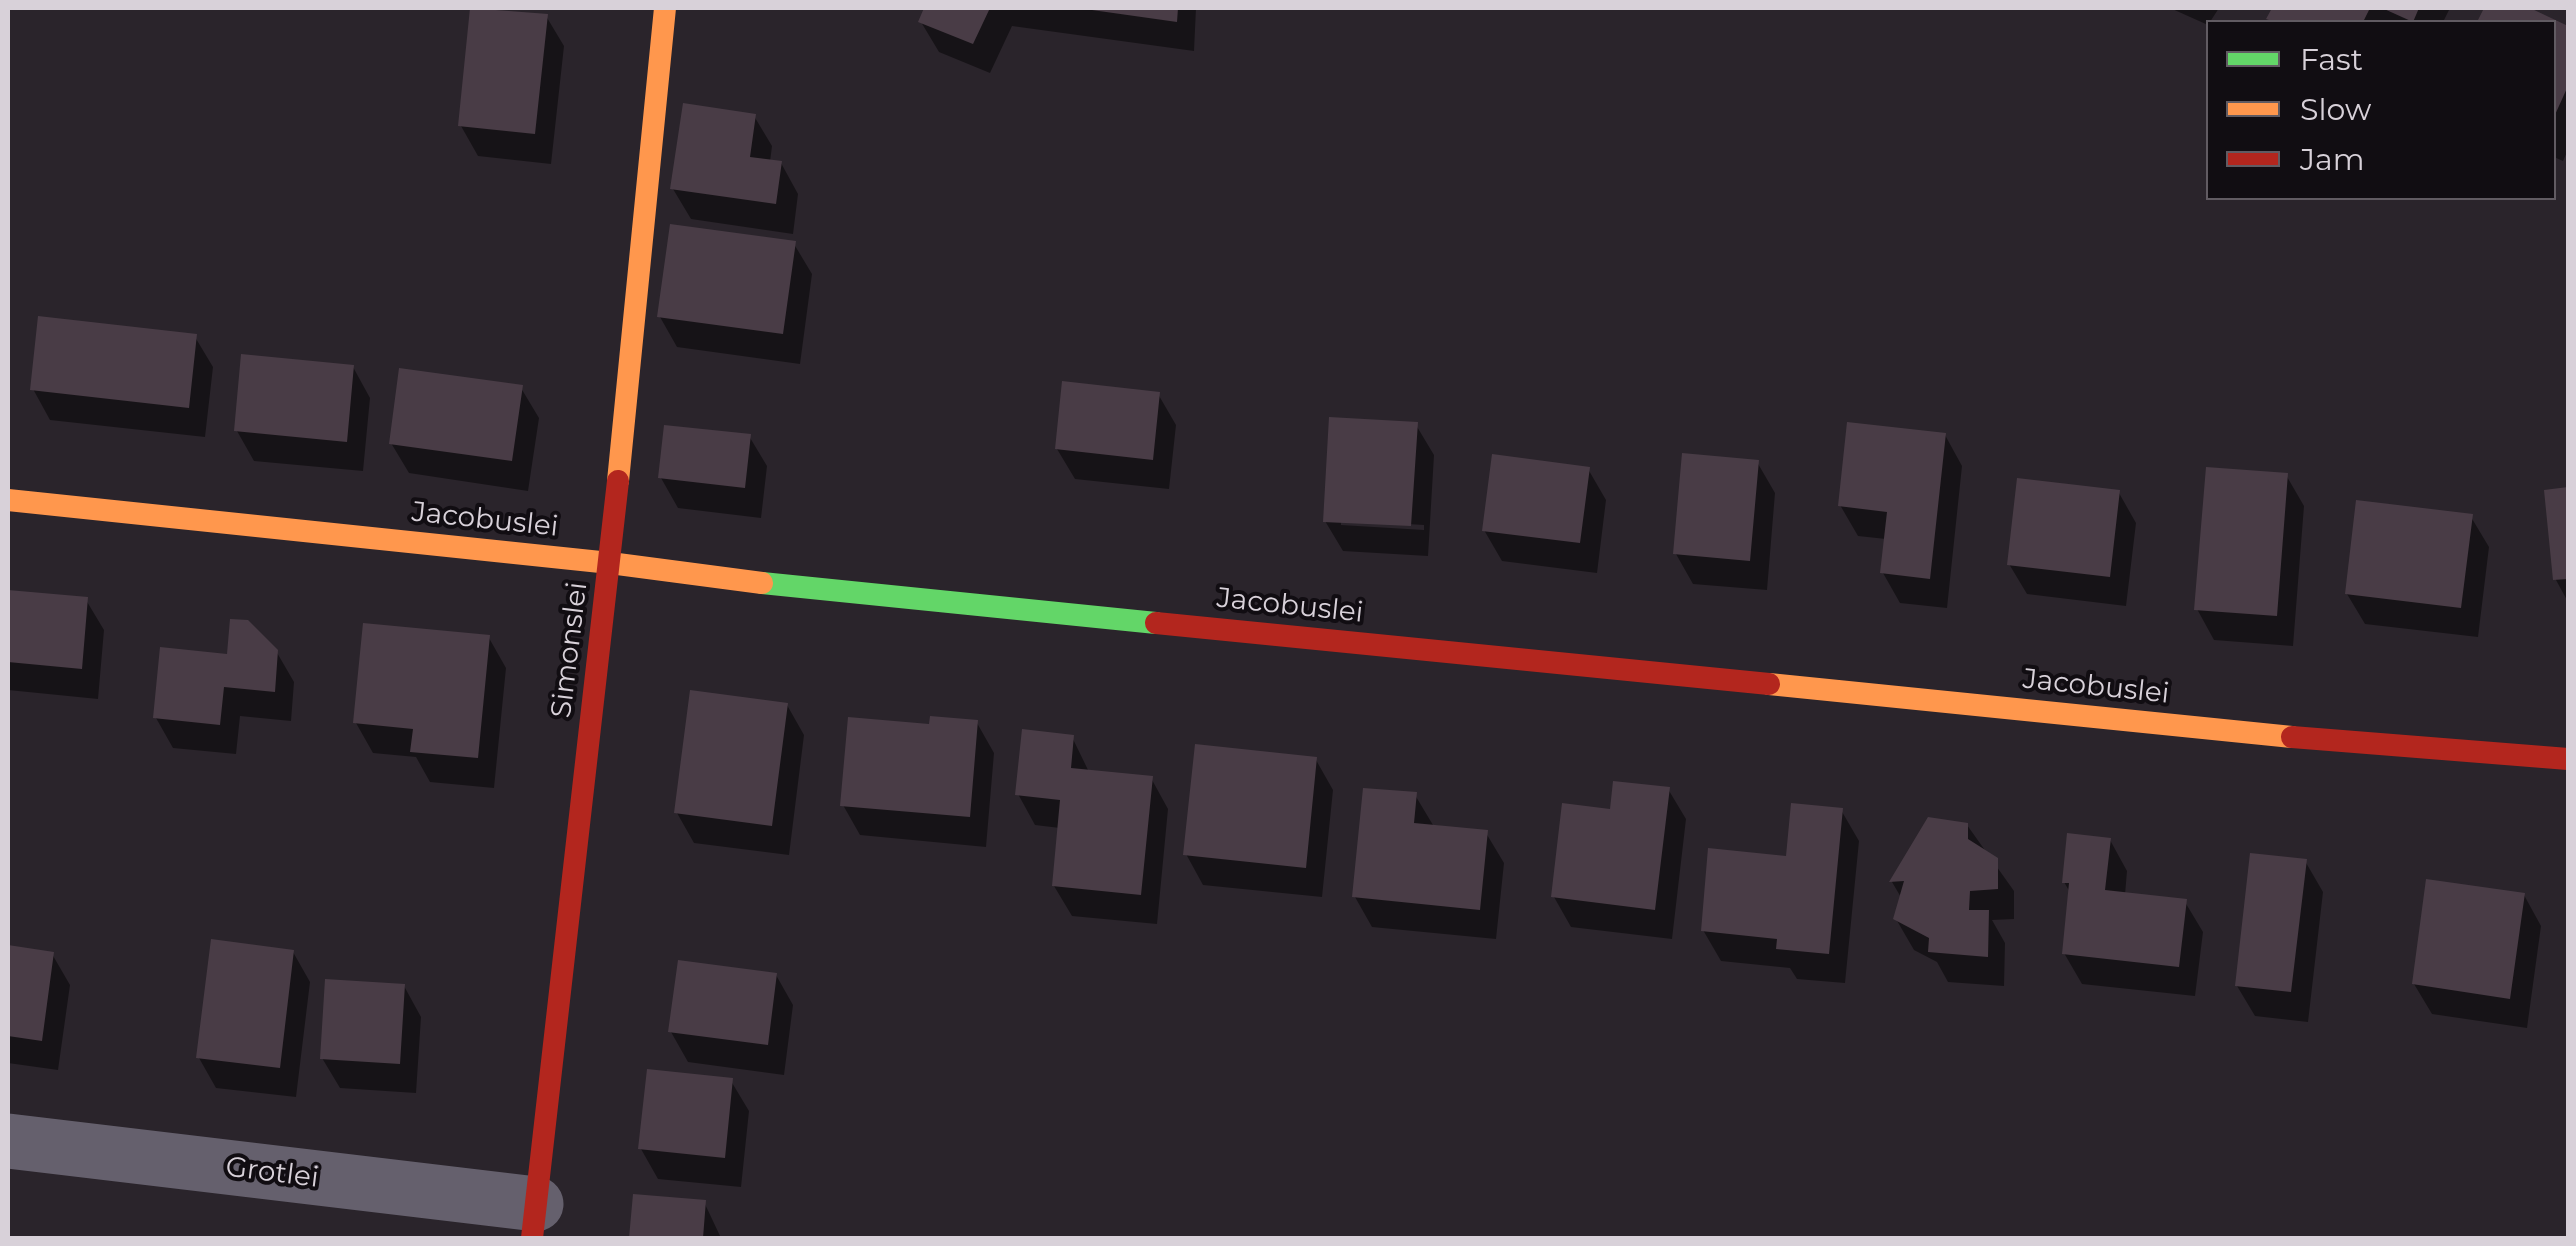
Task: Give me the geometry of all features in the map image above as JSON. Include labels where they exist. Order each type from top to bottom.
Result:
[{"type":"street","name":"Simonslei","points":[[534,1221],[610,562],[665,8]]},
{"type":"street","name":"Jacobuslei","points":[[8,500],[610,562],[905,598],[2426,750],[2568,759]]},
{"type":"street","name":"Grotlei","points":[[8,1141],[534,1221]]},
{"type":"building","points":[[470,8],[548,14],[535,134],[458,126]]},
{"type":"building","points":[[924,8],[990,8],[973,44],[918,22]]},
{"type":"building","points":[[1178,8],[1177,22],[1092,10]]},
{"type":"building","points":[[2272,8],[2370,8],[2364,20],[2266,19]]},
{"type":"building","points":[[2382,8],[2419,8],[2414,20]]},
{"type":"building","points":[[2484,8],[2530,8],[2555,20],[2478,20]]},
{"type":"building","points":[[2556,20],[2568,26],[2568,86],[2556,113]]},
{"type":"building","points":[[683,103],[756,114],[750,157],[782,161],[776,204],[670,189]]},
{"type":"building","points":[[670,224],[796,241],[783,334],[657,317]]},
{"type":"building","points":[[38,316],[197,334],[189,408],[30,390]]},
{"type":"building","points":[[241,354],[354,365],[347,442],[234,431]]},
{"type":"building","points":[[399,368],[523,385],[512,461],[389,444]]},
{"type":"building","points":[[1062,381],[1160,392],[1153,460],[1055,449]]},
{"type":"building","points":[[1329,417],[1418,422],[1411,526],[1323,522]]},
{"type":"building","points":[[1847,422],[1946,433],[1930,579],[1880,573],[1887,512],[1838,506]]},
{"type":"building","points":[[664,425],[751,434],[745,488],[658,478]]},
{"type":"building","points":[[1682,453],[1759,460],[1750,561],[1673,554]]},
{"type":"building","points":[[1492,454],[1590,467],[1580,543],[1482,531]]},
{"type":"building","points":[[2206,467],[2288,473],[2277,616],[2194,610]]},
{"type":"building","points":[[2017,478],[2120,490],[2110,577],[2007,565]]},
{"type":"building","points":[[2568,487],[2568,579],[2553,580],[2544,490]]},
{"type":"building","points":[[2356,500],[2473,514],[2461,608],[2345,594]]},
{"type":"building","points":[[8,590],[88,597],[82,669],[8,662]]},
{"type":"building","points":[[230,619],[248,620],[278,650],[275,692],[224,687],[220,725],[153,718],[160,647],[227,654]]},
{"type":"building","points":[[363,623],[490,635],[478,758],[410,752],[413,729],[353,723]]},
{"type":"building","points":[[690,690],[788,703],[772,826],[674,813]]},
{"type":"building","points":[[930,716],[978,720],[970,817],[840,806],[848,717],[929,724]]},
{"type":"building","points":[[1022,729],[1074,735],[1071,768],[1153,776],[1141,895],[1052,886],[1060,800],[1015,795]]},
{"type":"building","points":[[1195,744],[1317,757],[1306,868],[1183,855]]},
{"type":"building","points":[[1613,781],[1670,787],[1655,910],[1551,897],[1562,803],[1610,809]]},
{"type":"building","points":[[1363,788],[1417,792],[1414,823],[1488,830],[1480,910],[1352,897]]},
{"type":"building","points":[[1791,803],[1843,808],[1829,954],[1776,949],[1777,939],[1701,931],[1708,848],[1786,856]]},
{"type":"building","points":[[1928,817],[1968,823],[1968,839],[1998,858],[1998,889],[1970,891],[1969,910],[1989,910],[1988,957],[1928,952],[1929,938],[1893,919],[1904,881],[1889,882]]},
{"type":"building","points":[[2067,833],[2111,838],[2105,890],[2187,899],[2179,967],[2062,954],[2069,883],[2062,883]]},
{"type":"building","points":[[2250,853],[2307,859],[2291,992],[2235,986]]},
{"type":"building","points":[[2426,879],[2525,893],[2510,999],[2412,984]]},
{"type":"building","points":[[211,939],[294,950],[280,1068],[196,1058]]},
{"type":"building","points":[[8,945],[54,952],[42,1041],[8,1036]]},
{"type":"building","points":[[678,960],[777,973],[768,1045],[668,1032]]},
{"type":"building","points":[[325,979],[405,984],[400,1064],[320,1059]]},
{"type":"building","points":[[647,1069],[733,1078],[725,1158],[638,1149]]},
{"type":"building","points":[[633,1194],[706,1200],[703,1238],[629,1238]]},
{"type":"traffic: fast","points":[[762,583],[1156,623]]},
{"type":"traffic: slow","points":[[618,481],[665,8]]},
{"type":"traffic: slow","points":[[8,500],[610,563],[762,583]]},
{"type":"traffic: slow","points":[[1769,684],[2292,737]]},
{"type":"traffic: jam","points":[[532,1238],[618,481]]},
{"type":"traffic: jam","points":[[1156,623],[1769,684]]},
{"type":"traffic: jam","points":[[2292,737],[2568,759]]}]
